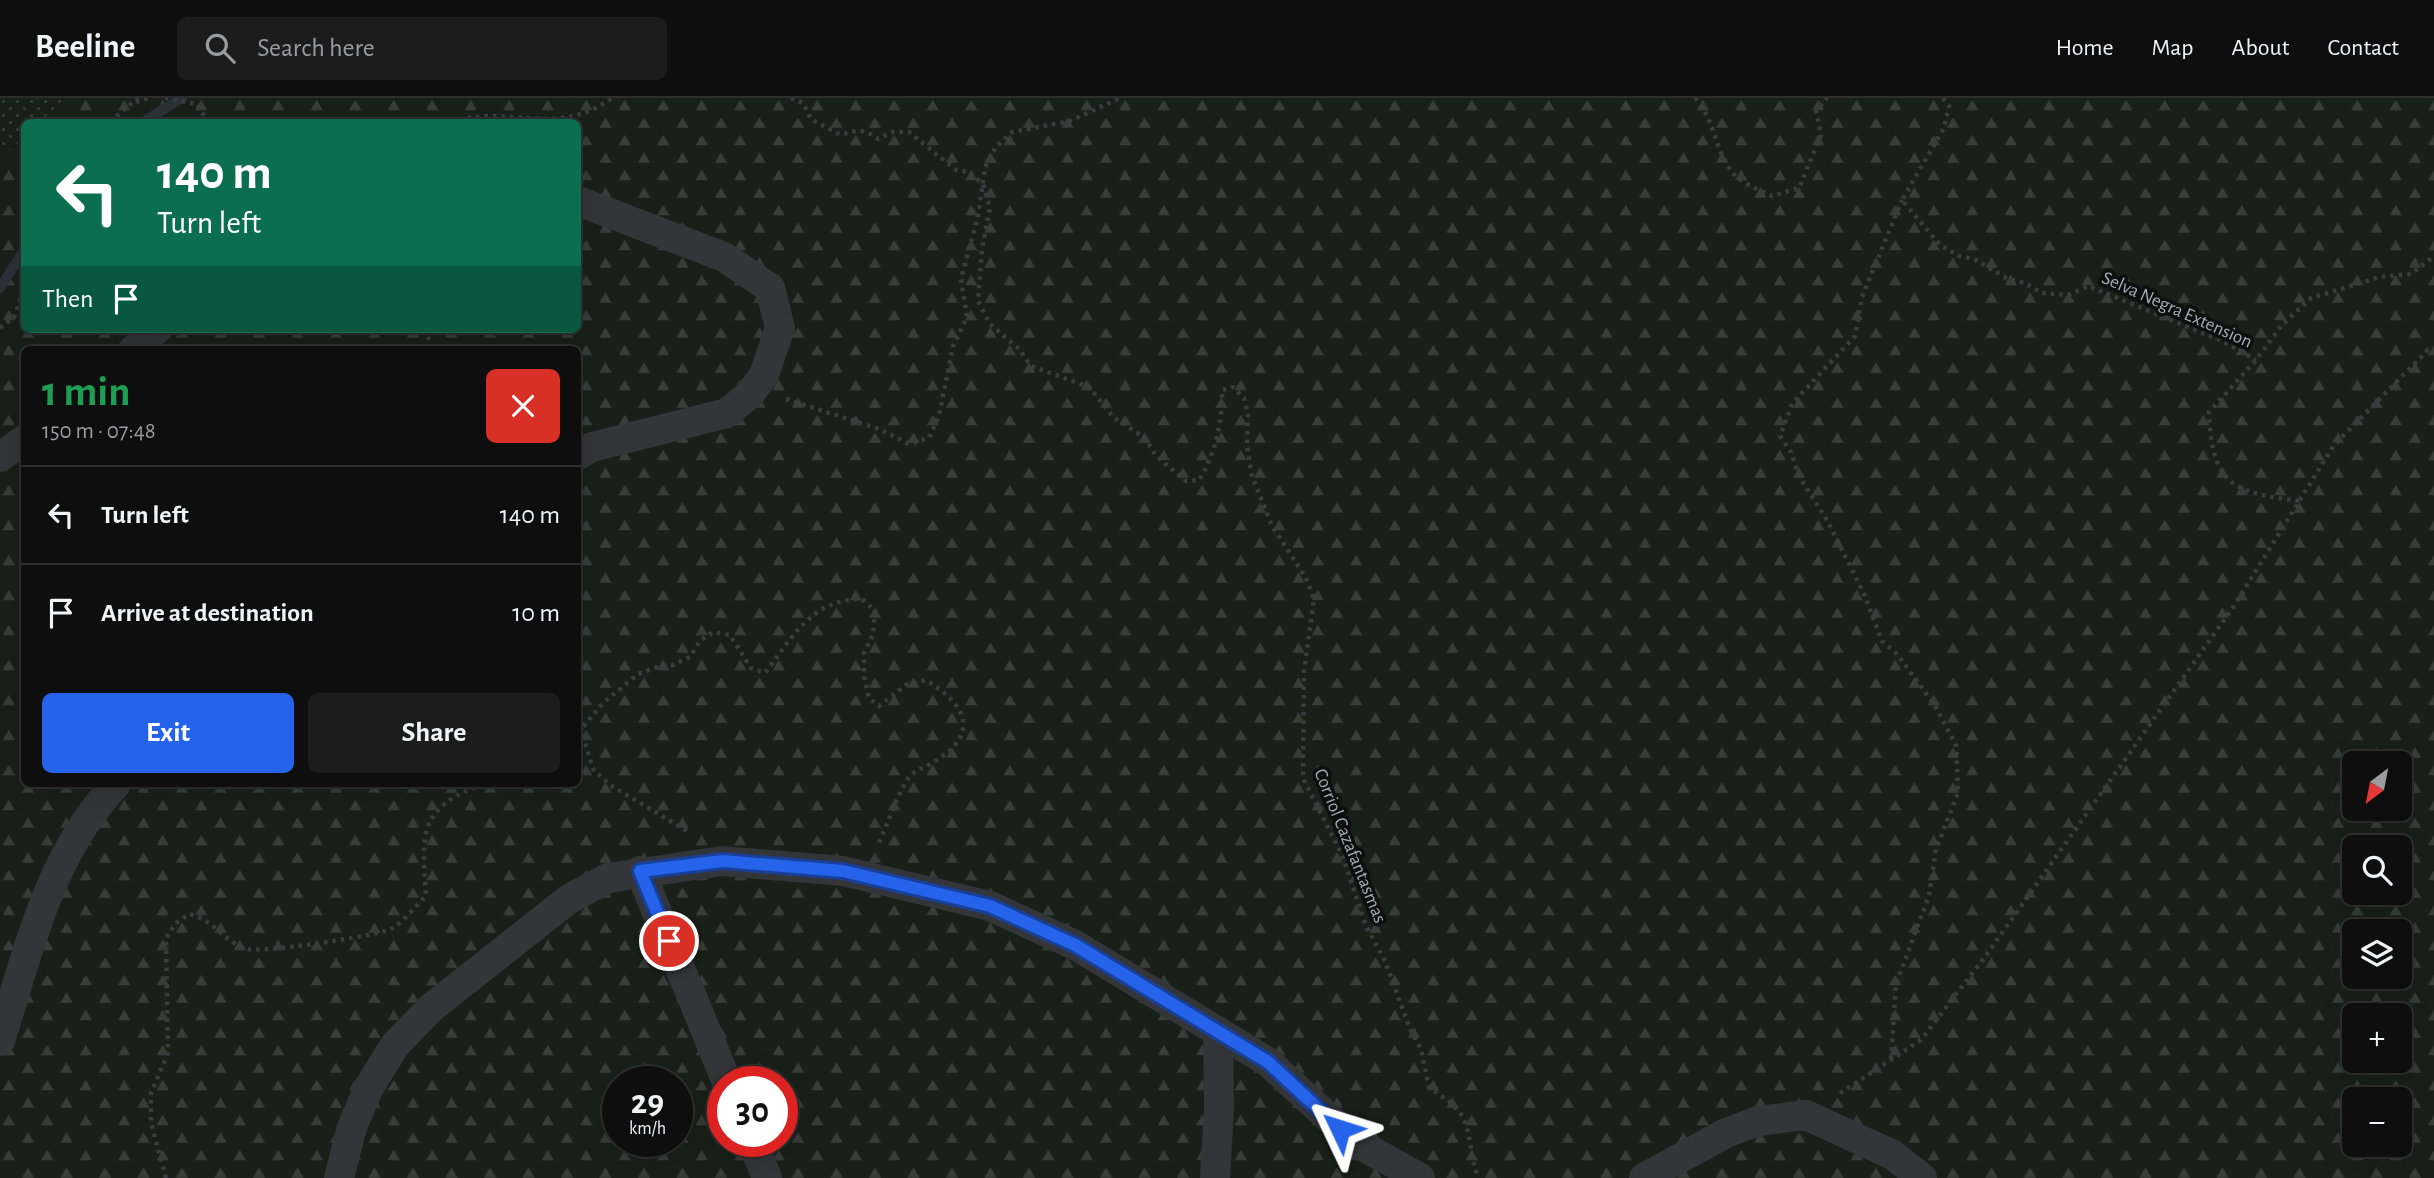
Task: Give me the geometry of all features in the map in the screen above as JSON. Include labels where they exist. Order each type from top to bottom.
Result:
[{"type":"street","points":[[581,202],[724,257],[770,288],[780,328],[764,375],[757,386],[727,413],[592,447],[581,453]]},
{"type":"street","points":[[138,346],[153,333]]},
{"type":"street","points":[[0,457],[21,442]]},
{"type":"street","points":[[0,1041],[60,863],[76,832],[114,787]]},
{"type":"street","points":[[339,1178],[352,1127],[369,1087],[395,1045],[431,1008],[569,899],[608,878],[640,871],[723,861],[843,871],[990,906],[1075,945],[1268,1062],[1354,1141],[1420,1178]]},
{"type":"street","points":[[640,871],[720,1066]]},
{"type":"street","points":[[1215,1178],[1219,1109],[1218,1031]]},
{"type":"street","points":[[1644,1178],[1726,1133],[1758,1121],[1806,1115],[1893,1155],[1922,1178]]},
{"type":"street","points":[[758,1157],[767,1178]]},
{"type":"path","points":[[114,119],[137,100],[148,98]]},
{"type":"path","points":[[165,98],[197,104],[206,119]]},
{"type":"path","points":[[470,119],[490,116],[574,118],[612,98]]},
{"type":"path","points":[[791,98],[803,103],[811,119],[841,135],[855,130],[867,130],[877,139],[892,132],[909,132],[956,170],[968,173],[983,184]]},
{"type":"path","points":[[757,386],[780,398],[878,429],[909,444],[929,438],[939,416],[953,346],[967,317],[961,279],[978,216],[985,167],[996,147],[1012,132],[1070,121],[1119,98]]},
{"type":"path","points":[[1695,98],[1707,111],[1717,142],[1733,175],[1772,196],[1799,188],[1821,135],[1816,111],[1827,98]]},
{"type":"path","points":[[1891,1060],[1896,984],[1929,896],[1936,849],[1958,793],[1956,745],[1913,675],[1898,655],[1882,641],[1864,594],[1828,522],[1799,476],[1791,452],[1780,436],[1792,404],[1855,336],[1861,298],[1902,200],[1944,128],[1950,106],[1943,98]]},
{"type":"path","name":"Corriol Cazafantasmas","points":[[983,184],[990,208],[980,271],[981,311],[990,324],[1019,349],[1031,366],[1088,387],[1113,417],[1145,438],[1156,456],[1186,481],[1199,480],[1208,466],[1223,405],[1222,390],[1233,387],[1244,398],[1248,414],[1247,446],[1252,476],[1272,526],[1306,578],[1314,599],[1304,671],[1303,778],[1343,856],[1366,926],[1385,961],[1410,1029],[1421,1049],[1429,1087],[1458,1110],[1467,1131],[1472,1164],[1479,1178]]},
{"type":"path","name":"Selva Negra Extension","points":[[1902,200],[1940,246],[1959,256],[1974,259],[2008,279],[2025,283],[2042,293],[2068,295],[2088,286],[2220,340],[2256,360]]},
{"type":"path","points":[[2299,501],[2241,491],[2220,471],[2210,446],[2209,412],[2256,360],[2281,326],[2311,298],[2380,277],[2410,274],[2434,256]]},
{"type":"path","points":[[0,328],[14,317],[21,297]]},
{"type":"path","points":[[1806,1115],[1921,1040],[1987,954],[2234,606],[2334,445],[2428,350],[2434,351]]},
{"type":"path","points":[[581,729],[603,703],[638,674],[663,665],[673,665],[690,657],[699,641],[713,632],[730,635],[751,668],[765,673],[798,625],[827,606],[862,599],[875,611],[873,635],[864,653],[863,677],[869,698],[879,706],[906,685],[926,680],[948,693],[964,715],[964,731],[957,745],[909,777],[875,853],[872,878]]},
{"type":"path","points":[[581,736],[593,769],[610,785],[704,841],[723,861]]},
{"type":"path","points":[[166,1178],[151,1123],[151,1093],[168,1053],[164,963],[166,938],[176,923],[189,914],[202,917],[233,943],[249,950],[280,950],[302,943],[380,934],[395,927],[426,895],[422,844],[432,817],[447,801],[477,787]]},
{"type":"green space","points":[[0,98],[66,98],[43,119],[21,119],[21,140],[0,160]]},
{"type":"green space","points":[[66,98],[2434,98],[2434,1178],[0,1178],[0,160],[21,140],[21,333],[581,333],[581,119],[43,119]]},
{"type":"waterway","points":[[148,119],[182,98]]},
{"type":"waterway","points":[[0,288],[21,255]]},
{"type":"route","points":[[669,941],[640,871],[723,861],[843,871],[990,906],[1075,945],[1268,1062],[1340,1129]]}]
